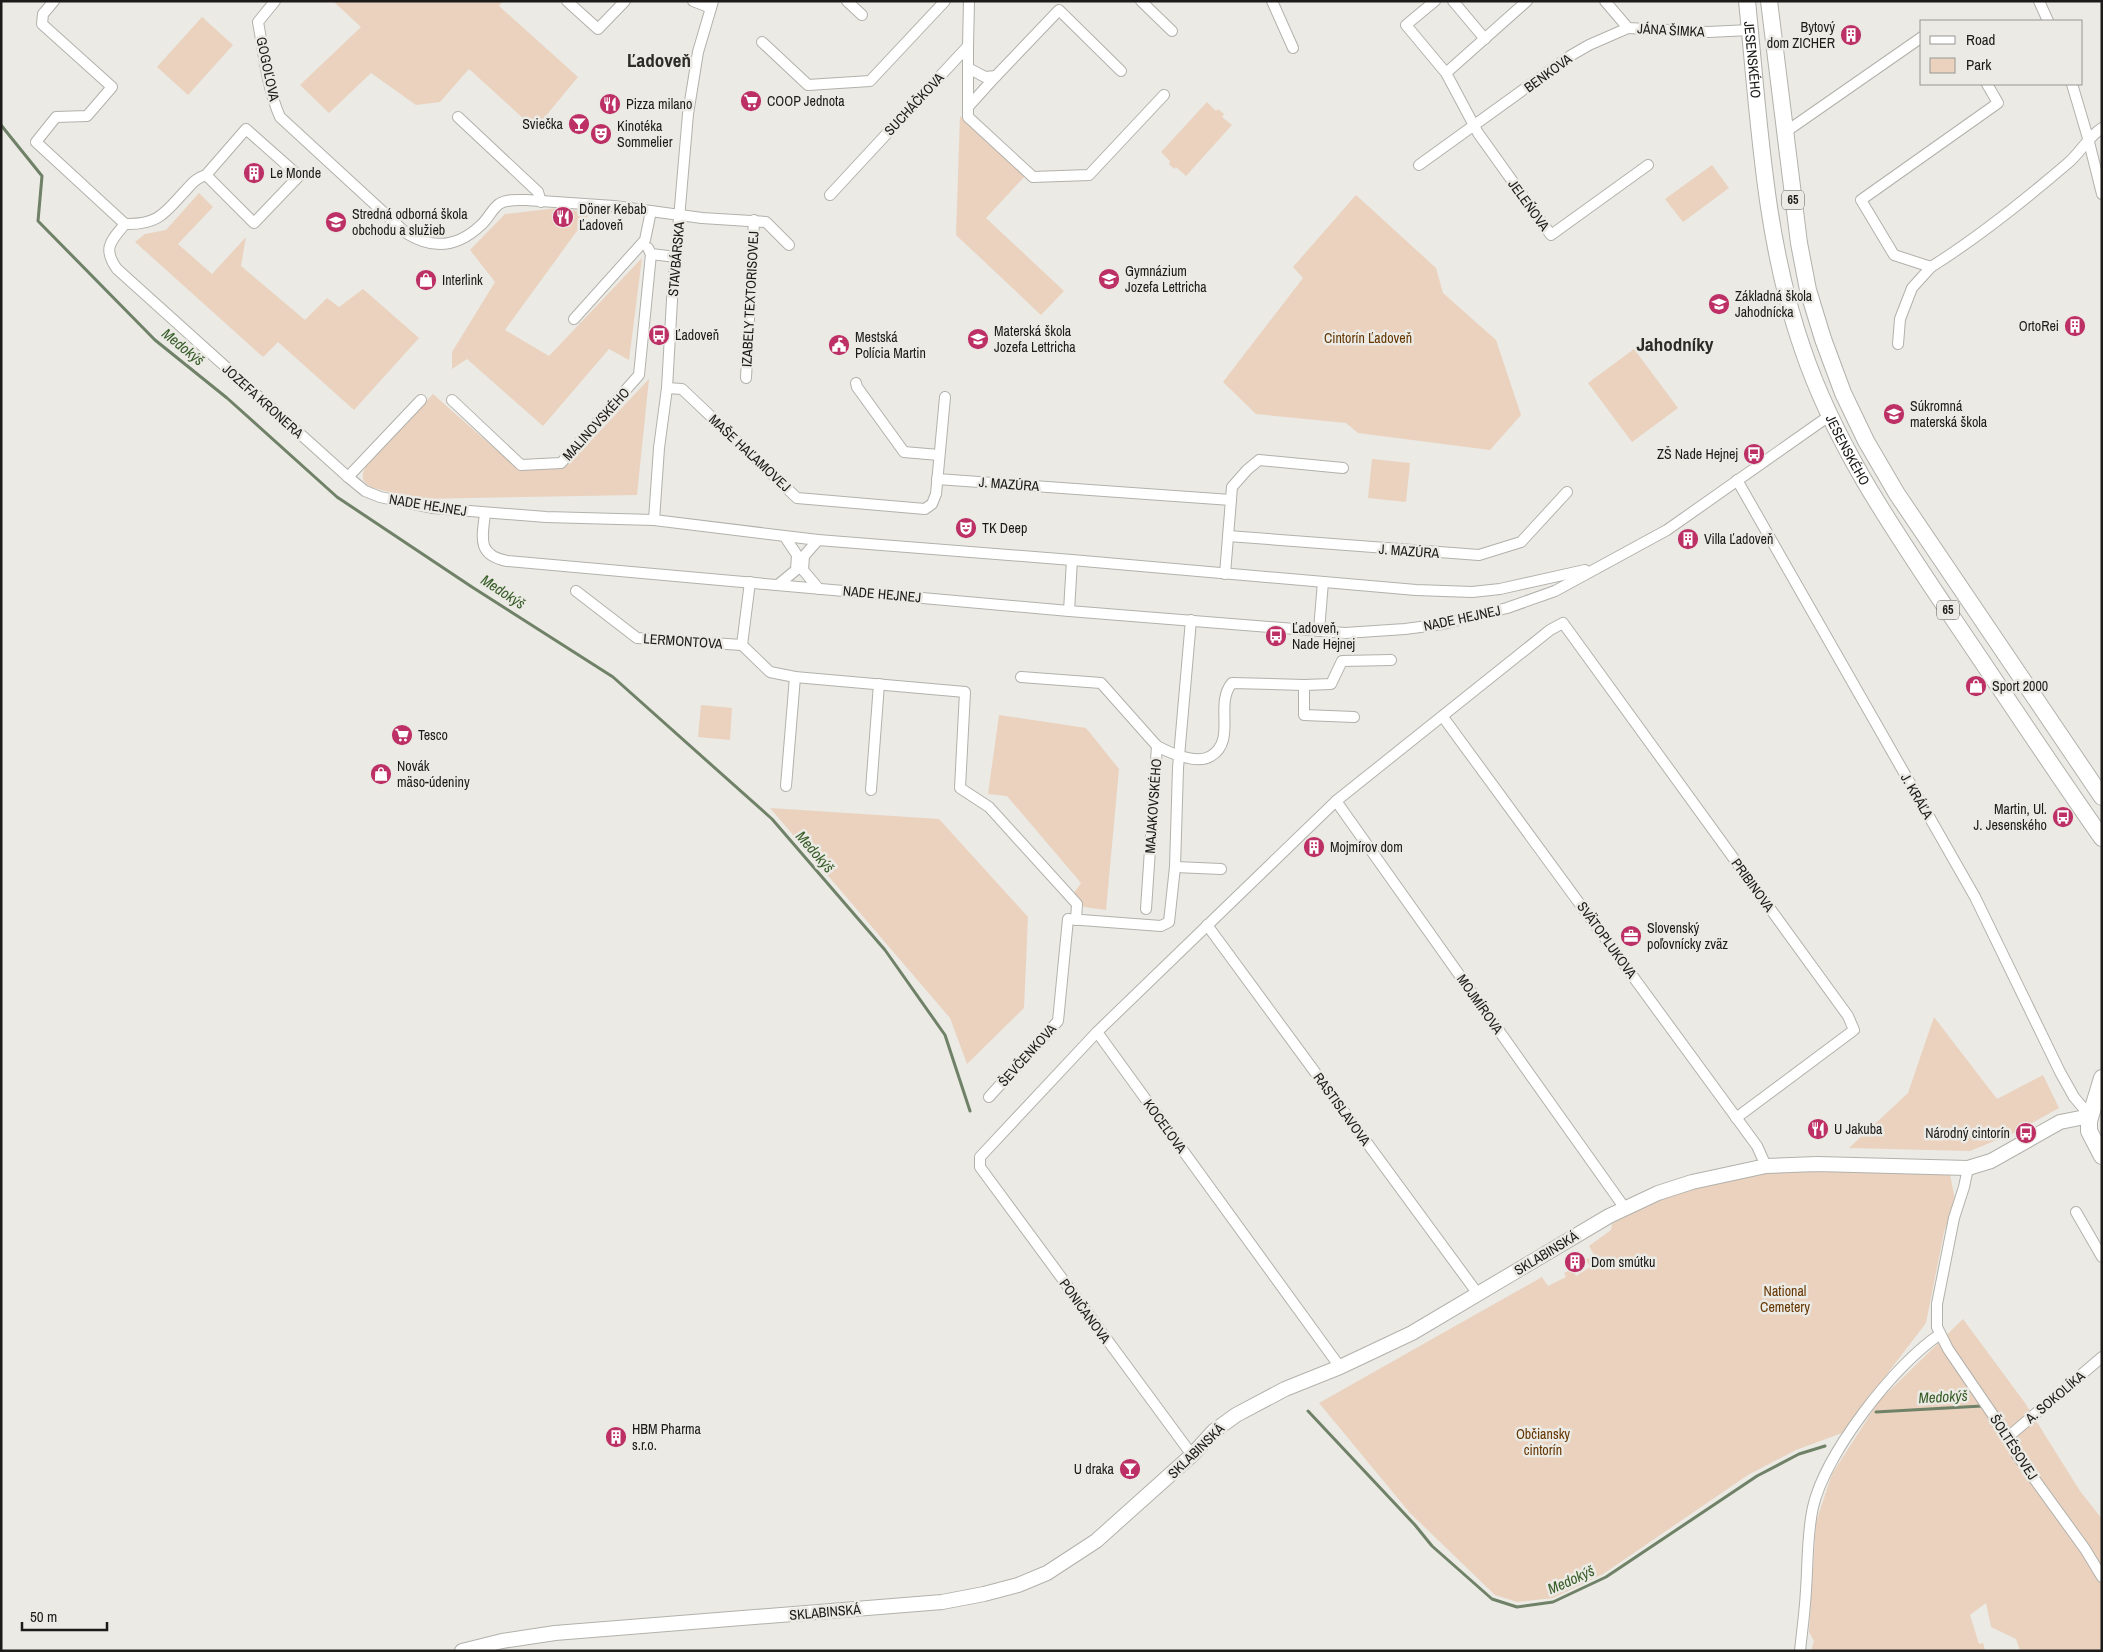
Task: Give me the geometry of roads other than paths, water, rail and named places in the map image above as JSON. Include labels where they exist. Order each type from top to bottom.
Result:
[{"type":"main road","name":"JESENSKÉHO","points":[[1746,1],[1760,131],[1779,264],[1802,350],[1829,416],[1869,491],[2102,838]]},
{"type":"main road","name":"JESENSKÉHO","points":[[1768,1],[1796,228],[1808,290],[1823,339],[1843,393],[1858,424],[1911,516],[2102,797]]},
{"type":"main road","points":[[1843,393],[1829,416],[1858,424]]},
{"type":"main road","points":[[2102,1078],[2099,1097],[2090,1116],[2090,1131],[2102,1156]]},
{"type":"street","points":[[54,1],[43,14],[42,24],[112,87],[86,116],[56,117],[36,142],[126,224],[143,224],[155,220],[164,214],[197,178],[206,176],[246,129],[299,176],[254,224],[206,176]]},
{"type":"street","name":"GOGOĽOVA","points":[[275,1],[258,22],[268,78],[274,104],[280,118],[406,233],[420,242],[445,244],[460,239],[474,231],[499,204],[513,200],[614,206],[651,210],[679,216]]},
{"type":"street","points":[[567,1],[598,30],[625,1]]},
{"type":"street","points":[[693,1],[712,4]]},
{"type":"street","points":[[847,1],[862,15]]},
{"type":"street","points":[[762,42],[808,85],[870,81],[945,1]]},
{"type":"street","points":[[969,1],[968,117],[1033,177],[1089,176],[1164,95]]},
{"type":"street","points":[[1141,1],[1172,31]]},
{"type":"street","points":[[1272,1],[1293,48]]},
{"type":"street","points":[[1435,1],[1406,24],[1446,73],[1474,126]]},
{"type":"street","points":[[1453,1],[1484,39]]},
{"type":"street","points":[[1446,73],[1527,1]]},
{"type":"street","name":"JÁNA ŠIMKA","points":[[1605,1],[1628,28],[1708,32],[1750,30]]},
{"type":"street","points":[[2039,1],[2048,20]]},
{"type":"street","name":"STAVBÁRSKA","points":[[654,520],[659,448],[667,388],[679,216],[694,71],[702,33],[712,4]]},
{"type":"street","points":[[968,107],[1059,10],[1121,71]]},
{"type":"street","name":"BENKOVA","points":[[1419,165],[1570,56],[1628,28]]},
{"type":"street","points":[[1784,133],[1920,38]]},
{"type":"street","name":"SUCHÁČKOVA","points":[[830,195],[968,46]]},
{"type":"street","points":[[968,68],[985,77],[996,76]]},
{"type":"street","points":[[1930,267],[1894,254],[1860,200],[1998,103],[1988,85]]},
{"type":"street","points":[[2072,85],[2102,194]]},
{"type":"street","points":[[458,117],[538,192],[541,202]]},
{"type":"street","name":"JELEŇOVA","points":[[1474,126],[1551,235],[1648,165]]},
{"type":"street","points":[[1898,344],[1900,319],[1912,288],[1930,267],[1953,253],[2061,169],[2081,152],[2088,138],[2102,128]]},
{"type":"street","points":[[574,319],[645,240],[651,210]]},
{"type":"street","name":"IZABELY TEXTORISOVEJ","points":[[679,216],[766,222],[789,245]]},
{"type":"street","name":"IZABELY TEXTORISOVEJ","points":[[746,378],[754,220]]},
{"type":"street","name":"JOZEFA KRONERA","points":[[126,224],[110,242],[108,251],[111,260],[117,268],[348,477]]},
{"type":"street","points":[[645,240],[651,254],[676,258]]},
{"type":"street","name":"MALINOVSKÉHO","points":[[452,400],[521,465],[561,463],[639,375],[651,254]]},
{"type":"street","points":[[856,383],[904,452],[939,455]]},
{"type":"street","name":"MAŠE HAĽAMOVEJ","points":[[667,388],[682,389],[797,498],[925,509],[932,504],[936,494],[945,396]]},
{"type":"street","points":[[348,477],[421,400]]},
{"type":"street","name":"NADE HEJNEJ","points":[[485,514],[482,538],[484,548],[490,555],[498,559],[1069,611],[1344,633],[1371,632],[1443,624],[1529,601],[1555,591],[1595,567],[1667,530],[1829,416]]},
{"type":"street","points":[[1225,574],[1232,487],[1247,470],[1259,460],[1344,468]]},
{"type":"street","name":"NADE HEJNEJ","points":[[348,477],[366,491],[395,501],[432,508],[485,514],[654,520],[785,537],[1424,591],[1472,592],[1500,589],[1595,567]]},
{"type":"street","name":"J. MAZÚRA","points":[[937,479],[1231,500]]},
{"type":"street","name":"J. KRÁĽA","points":[[1737,480],[1974,897],[2060,1072],[2074,1097],[2090,1116]]},
{"type":"street","name":"J. MAZÚRA","points":[[1228,536],[1479,555],[1521,542],[1567,492]]},
{"type":"street","points":[[779,584],[796,570],[797,555],[785,537]]},
{"type":"street","points":[[818,540],[804,556],[803,570],[819,589]]},
{"type":"street","points":[[1069,611],[1072,560]]},
{"type":"street","points":[[742,645],[750,582]]},
{"type":"street","points":[[1319,630],[1323,582]]},
{"type":"street","name":"LERMONTOVA","points":[[576,591],[637,638],[742,645],[770,672],[795,677],[965,692],[960,788]]},
{"type":"street","points":[[1072,920],[1161,926],[1169,922],[1191,620]]},
{"type":"street","name":"PRIBINOVA","points":[[1443,717],[1550,630],[1563,623],[1848,1016],[1854,1030],[1736,1118]]},
{"type":"street","points":[[1156,746],[1180,757],[1206,759],[1218,752],[1224,743],[1226,690],[1232,683],[1330,684],[1342,661],[1391,660]]},
{"type":"street","points":[[786,786],[795,677]]},
{"type":"street","name":"MAJAKOVSKÉHO","points":[[1021,677],[1100,683],[1156,746],[1146,909]]},
{"type":"street","points":[[871,790],[879,684]]},
{"type":"street","points":[[1304,684],[1304,715],[1354,717]]},
{"type":"street","points":[[1097,1032],[1336,801],[1443,717]]},
{"type":"street","name":"SVÄTOPLUKOVA","points":[[1443,717],[1757,1146],[1766,1166]]},
{"type":"street","name":"ŠEVČENKOVA","points":[[960,788],[989,807],[1077,904],[1072,920],[1058,1021],[989,1097]]},
{"type":"street","name":"MOJMÍROVA","points":[[1336,801],[1624,1208]]},
{"type":"street","points":[[1174,868],[1221,869]]},
{"type":"street","name":"RASTISLAVOVA","points":[[1207,924],[1478,1294]]},
{"type":"street","name":"PONIČANOVA","points":[[1097,1032],[980,1157],[980,1166],[1192,1455]]},
{"type":"street","name":"KOCEĽOVA","points":[[1097,1032],[1340,1367]]},
{"type":"street","points":[[1968,1168],[1991,1160],[2060,1122],[2090,1116]]},
{"type":"street","name":"SKLABINSKÁ","points":[[462,1651],[502,1641],[555,1633],[942,1602],[1018,1585],[1047,1573],[1096,1541],[1192,1455],[1214,1430],[1252,1406],[1285,1389],[1340,1367],[1412,1333],[1624,1208],[1676,1186],[1766,1166],[1817,1164],[1968,1168]]},
{"type":"street","name":"ŠOLTÉSOVEJ","points":[[1968,1168],[1954,1218],[1937,1304],[1936,1314],[1939,1335],[2008,1437],[2017,1455],[2085,1549],[2102,1577]]},
{"type":"street","points":[[2076,1212],[2102,1258]]},
{"type":"street","points":[[1800,1651],[1804,1618],[1809,1527],[1815,1500],[1825,1473],[1841,1446],[1872,1403],[1917,1353],[1939,1335]]},
{"type":"street","name":"A. SOKOLÍKA","points":[[2008,1437],[2102,1357]]},
{"type":"waterway","name":"Medokýš","points":[[1,125],[42,176],[38,221],[155,340],[227,398],[337,497],[472,587],[613,677],[772,819],[885,950],[945,1035],[970,1111]]},
{"type":"waterway","name":"Medokýš","points":[[1876,1412],[1982,1406]]},
{"type":"waterway","name":"Medokýš","points":[[1308,1411],[1415,1525],[1432,1546],[1492,1599],[1517,1607],[1553,1602],[1606,1577],[1757,1476],[1799,1454],[1825,1446]]},
{"type":"place","name":"Bytový dom ZICHER","points":[[1851,35]]},
{"type":"place","name":"COOP Jednota","points":[[751,101]]},
{"type":"place","name":"Pizza milano","points":[[610,104]]},
{"type":"place","name":"Sviečka","points":[[579,124]]},
{"type":"place","name":"Kinotéka Sommelier","points":[[601,134]]},
{"type":"place","name":"Le Monde","points":[[254,173]]},
{"type":"place","name":"Döner Kebab Ľadoveň","points":[[563,217]]},
{"type":"place","name":"Stredná odborná škola obchodu a služieb","points":[[336,222]]},
{"type":"place","name":"Gymnázium Jozefa Lettricha","points":[[1109,279]]},
{"type":"place","name":"Interlink","points":[[426,280]]},
{"type":"place","name":"Základná škola Jahodnícka","points":[[1719,304]]},
{"type":"place","name":"OrtoRei","points":[[2075,326]]},
{"type":"place","name":"Ľadoveň","points":[[659,335]]},
{"type":"place","name":"Materská škola Jozefa Lettricha","points":[[978,339]]},
{"type":"place","name":"Mestská Polícia Martin","points":[[839,345]]},
{"type":"place","name":"Súkromná materská škola","points":[[1894,414]]},
{"type":"place","name":"ZŠ Nade Hejnej","points":[[1754,454]]},
{"type":"place","name":"TK Deep","points":[[966,528]]},
{"type":"place","name":"Villa Ľadoveň","points":[[1688,539]]},
{"type":"place","name":"Ľadoveň, Nade Hejnej","points":[[1276,636]]},
{"type":"place","name":"Sport 2000","points":[[1976,686]]},
{"type":"place","name":"Tesco","points":[[402,735]]},
{"type":"place","name":"Novák mäso-údeniny","points":[[381,774]]},
{"type":"place","name":"Martin, Ul. J. Jesenského","points":[[2063,817]]},
{"type":"place","name":"Mojmírov dom","points":[[1314,847]]},
{"type":"place","name":"Slovenský poľovnícky zväz","points":[[1631,936]]},
{"type":"place","name":"U Jakuba","points":[[1818,1129]]},
{"type":"place","name":"Národný cintorín","points":[[2026,1133]]},
{"type":"place","name":"Dom smútku","points":[[1575,1262]]},
{"type":"place","name":"HBM Pharma s.r.o.","points":[[616,1437]]},
{"type":"place","name":"U draka","points":[[1130,1469]]},
{"type":"district","name":"Ľadoveň","points":[[659,60]]},
{"type":"district","name":"Jahodníky","points":[[1675,344]]},
{"type":"park label","name":"Cintorín Ľadoveň","points":[[1368,338]]},
{"type":"park label","name":"National Cemetery","points":[[1785,1299]]},
{"type":"park label","name":"Občiansky cintorín","points":[[1543,1442]]}]
